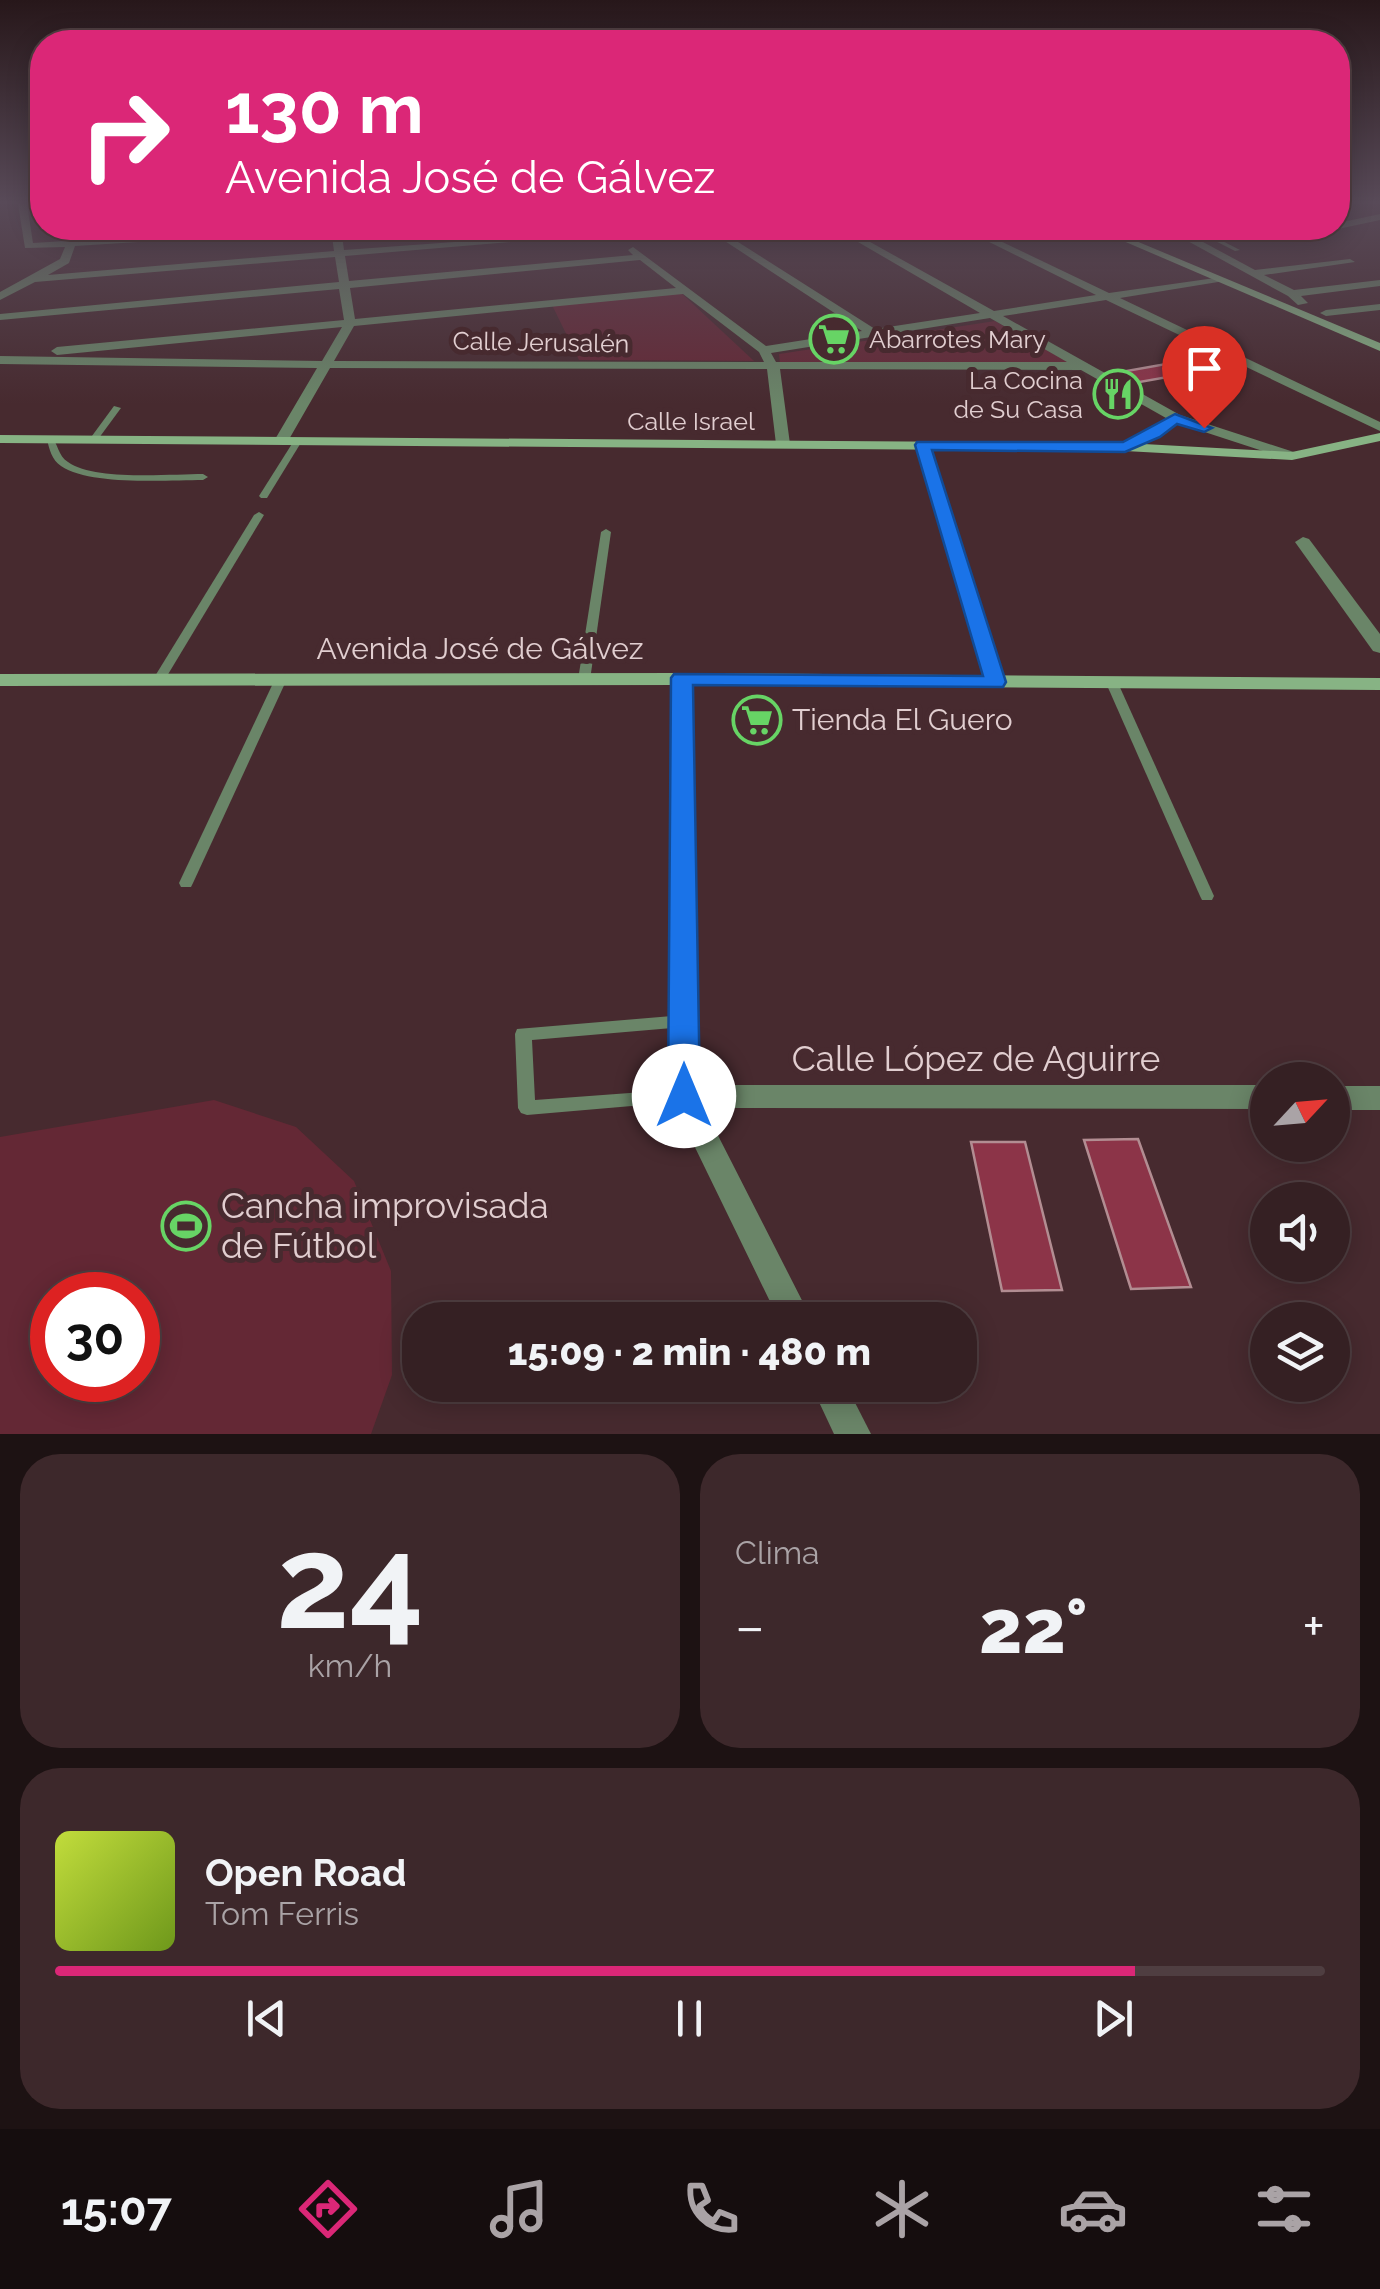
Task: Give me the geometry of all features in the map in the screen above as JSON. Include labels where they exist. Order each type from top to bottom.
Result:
[{"type":"main road","points":[[1199,271],[1380,347]]},
{"type":"main road","points":[[1229,271],[1380,336]]},
{"type":"main road","name":"Calle Israel","points":[[2,441],[1125,447],[1292,456],[1380,437]]},
{"type":"main road","name":"Avenida José de Gálvez","points":[[0,680],[682,678],[1380,684]]},
{"type":"street","points":[[0,297],[47,271]]},
{"type":"street","points":[[34,279],[133,271]]},
{"type":"street","points":[[281,441],[350,322],[343,271]]},
{"type":"street","points":[[0,316],[489,271]]},
{"type":"street","points":[[661,271],[764,350],[773,367],[783,444]]},
{"type":"street","points":[[777,271],[873,333]]},
{"type":"street","points":[[916,271],[1175,418],[1292,456]]},
{"type":"street","points":[[1058,271],[1380,427]]},
{"type":"street","points":[[1253,272],[1263,271]]},
{"type":"street","points":[[1253,272],[1297,298]]},
{"type":"street","points":[[764,350],[1218,279]]},
{"type":"street","points":[[1282,306],[1297,298],[1380,284]]},
{"type":"street","points":[[0,358],[686,290]]},
{"type":"street","points":[[1326,313],[1380,307]]},
{"type":"street","name":"Calle Jerusalén","points":[[0,358],[111,364],[1082,366]]},
{"type":"street","points":[[1125,447],[1154,434],[1175,418]]},
{"type":"street","points":[[1303,542],[1380,646]]},
{"type":"street","points":[[682,678],[684,1096],[787,1302]]},
{"type":"street","name":"Calle López de Aguirre","points":[[684,1096],[1250,1098]]},
{"type":"street","points":[[1350,1098],[1380,1098]]},
{"type":"street","points":[[837,1402],[853,1434]]},
{"type":"lane","points":[[93,440],[117,408]]},
{"type":"lane","points":[[51,439],[54,452],[66,465],[101,473],[203,477]]},
{"type":"lane","points":[[264,496],[298,441]]},
{"type":"lane","points":[[923,445],[996,682]]},
{"type":"lane","points":[[158,680],[259,515]]},
{"type":"lane","points":[[584,680],[606,532]]},
{"type":"lane","points":[[186,884],[281,679]]},
{"type":"lane","points":[[1112,683],[1207,896]]},
{"type":"lane","points":[[684,1021],[522,1034],[527,1108],[684,1096]]},
{"type":"shaded area","points":[[679,291],[754,361],[579,360],[552,305]]},
{"type":"shaded area","points":[[995,321],[1068,362],[780,364],[779,354]]},
{"type":"shaded area","name":"Cancha improvisada de Fútbol","points":[[214,1100],[296,1127],[354,1181],[391,1271],[392,1375],[371,1434],[0,1434],[0,1137]]},
{"type":"building","points":[[1166,364],[1185,374],[1134,383],[1115,373]]},
{"type":"building","points":[[1138,1139],[1191,1287],[1131,1289],[1084,1140]]},
{"type":"building","points":[[971,1142],[1025,1142],[1062,1290],[1002,1291]]},
{"type":"place","name":"Abarrotes Mary","points":[[834,339]]},
{"type":"place","name":"La Cocina de Su Casa","points":[[1118,394]]},
{"type":"place","name":"Tienda El Guero","points":[[757,720]]},
{"type":"place","name":"Cancha improvisada de Fútbol","points":[[186,1226]]},
{"type":"route","points":[[684,1096],[682,678],[996,682],[923,445],[1125,447],[1154,434],[1175,418],[1204,428]]}]
